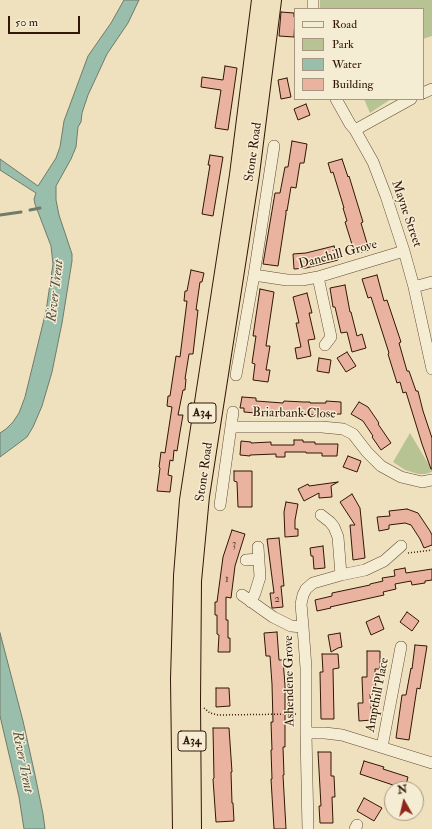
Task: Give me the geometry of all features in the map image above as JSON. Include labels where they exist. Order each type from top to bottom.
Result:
[{"type":"highway","name":"Stone Road","points":[[193,829],[192,702],[186,653],[182,576],[188,500],[238,175],[260,0]]},
{"type":"highway","name":"Stone Road","points":[[181,829],[179,679],[186,653],[201,496],[251,174],[273,0]]},
{"type":"street","name":"Mayne Street","points":[[337,100],[373,162],[386,196],[414,287],[432,369]]},
{"type":"street","points":[[355,130],[408,100]]},
{"type":"street","points":[[239,372],[275,149]]},
{"type":"street","name":"Danehill Grove","points":[[254,275],[287,280],[302,280],[318,277],[404,251]]},
{"type":"street","points":[[318,277],[331,341]]},
{"type":"street","points":[[414,287],[432,282]]},
{"type":"street","name":"Briarbank Close","points":[[220,505],[233,412]]},
{"type":"street","name":"Briarbank Close","points":[[231,427],[322,427],[343,429],[353,434],[367,452],[381,466],[401,477],[422,482],[432,480]]},
{"type":"street","points":[[321,516],[330,522],[338,537],[341,575]]},
{"type":"street","name":"Ashendene Grove","points":[[308,829],[306,668],[301,604],[303,595],[306,589],[313,583],[365,570],[384,561],[401,546]]},
{"type":"street","points":[[253,597],[260,577],[258,547]]},
{"type":"street","points":[[246,560],[259,559]]},
{"type":"street","points":[[242,595],[253,597],[273,617],[291,626],[303,627]]},
{"type":"street","name":"Ampthill Place","points":[[382,747],[401,647]]},
{"type":"street","name":"Ashendene Grove","points":[[306,733],[342,735],[432,763]]},
{"type":"path","points":[[401,546],[408,553],[432,550]]},
{"type":"path","points":[[192,702],[203,706],[210,713],[218,715],[306,714]]},
{"type":"green space","points":[[320,0],[432,0],[432,36],[424,39],[424,8],[320,8]]},
{"type":"green space","points":[[364,100],[390,100],[370,113]]},
{"type":"green space","points":[[410,433],[429,465],[432,463],[432,472],[418,474],[405,470],[393,462]]},
{"type":"water","name":"River Trent","points":[[124,0],[139,0],[128,23],[107,54],[88,95],[82,113],[81,122],[78,127],[76,147],[56,186],[56,200],[59,215],[72,254],[72,261],[52,372],[42,406],[27,437],[0,457],[0,433],[13,422],[19,413],[25,397],[46,311],[53,264],[51,246],[35,204],[34,199],[36,193],[0,170],[0,159],[38,186],[56,158],[60,147],[64,121],[88,56],[111,23]]},
{"type":"water","name":"River Trent","points":[[0,633],[23,721],[45,829],[24,829],[19,797],[0,716]]},
{"type":"building","points":[[281,12],[294,13],[294,37],[279,36]]},
{"type":"building","points":[[225,66],[237,68],[228,130],[215,128],[221,90],[201,87],[202,77],[223,80]]},
{"type":"building","points":[[287,78],[291,97],[281,99],[278,80]]},
{"type":"building","points":[[306,104],[310,115],[298,120],[294,109]]},
{"type":"building","points":[[292,141],[307,144],[304,163],[300,163],[296,188],[291,187],[278,266],[263,264],[275,193],[280,193],[285,167],[288,167]]},
{"type":"building","points":[[210,155],[223,157],[213,216],[202,214],[210,165],[208,165]]},
{"type":"building","points":[[342,159],[348,177],[349,176],[363,222],[361,223],[369,250],[355,254],[345,222],[347,221],[344,208],[333,172],[331,173],[328,163]]},
{"type":"building","points":[[334,246],[338,260],[306,268],[294,269],[293,254],[306,253]]},
{"type":"building","points":[[191,270],[204,273],[202,282],[200,282],[196,310],[198,310],[193,354],[189,354],[185,379],[185,390],[183,390],[178,415],[183,415],[177,451],[174,450],[173,461],[170,460],[168,475],[172,476],[170,492],[157,491],[161,452],[165,453],[172,407],[167,406],[168,396],[170,396],[176,356],[180,357],[187,301],[184,301],[185,291],[187,291]]},
{"type":"building","points":[[377,275],[384,301],[387,300],[401,342],[399,343],[407,371],[409,371],[416,391],[418,391],[432,438],[432,469],[422,444],[406,392],[403,393],[400,382],[397,383],[371,297],[368,298],[362,279]]},
{"type":"building","points":[[345,285],[350,312],[357,336],[362,334],[366,348],[352,352],[347,332],[341,333],[335,307],[333,307],[330,288]]},
{"type":"building","points":[[260,289],[274,292],[266,346],[270,346],[266,370],[270,370],[268,382],[253,380],[255,364],[252,363],[256,336],[253,336]]},
{"type":"building","points":[[307,293],[312,313],[309,313],[315,339],[308,340],[311,356],[297,359],[295,348],[301,347],[296,323],[299,323],[293,297]]},
{"type":"building","points":[[347,352],[356,366],[346,372],[337,358]]},
{"type":"building","points":[[319,358],[331,360],[329,373],[317,371]]},
{"type":"building","points":[[242,397],[256,398],[256,401],[283,403],[284,401],[310,403],[326,403],[326,401],[341,402],[341,414],[279,415],[244,412],[244,408],[240,408]]},
{"type":"building","points":[[359,402],[368,407],[391,443],[381,450],[363,421],[351,414]]},
{"type":"building","points":[[294,440],[315,442],[315,444],[338,444],[337,456],[322,456],[322,453],[306,452],[285,452],[285,457],[276,457],[276,454],[250,456],[240,455],[241,441],[251,443],[271,442],[271,445],[294,445]]},
{"type":"building","points":[[348,456],[361,461],[357,472],[343,467]]},
{"type":"building","points":[[234,471],[252,471],[252,507],[238,507],[237,482],[234,481]]},
{"type":"building","points":[[338,482],[331,486],[332,497],[319,498],[319,493],[304,501],[298,489],[308,484],[309,486]]},
{"type":"building","points":[[352,494],[360,508],[365,558],[353,560],[350,525],[355,525],[340,502]]},
{"type":"building","points":[[286,502],[298,504],[295,529],[298,529],[298,536],[285,537],[284,512]]},
{"type":"building","points":[[407,509],[418,513],[432,535],[432,545],[424,548],[411,525],[405,523],[389,525],[389,529],[379,531],[377,517],[390,516],[389,511]]},
{"type":"building","points":[[232,530],[245,534],[235,566],[231,598],[226,597],[226,620],[228,620],[230,652],[218,652],[219,635],[217,634],[215,602],[217,602],[223,557]]},
{"type":"building","points":[[279,538],[284,586],[281,586],[283,607],[272,608],[270,593],[274,593],[267,539]]},
{"type":"building","points":[[323,546],[325,568],[314,569],[313,556],[311,556],[310,548]]},
{"type":"building","points":[[405,568],[406,573],[432,569],[432,580],[425,581],[425,583],[412,585],[411,581],[395,584],[396,589],[383,592],[384,595],[317,611],[315,600],[332,596],[332,593],[383,581],[382,578],[395,576],[394,570]]},
{"type":"building","points":[[407,612],[419,621],[412,631],[400,622]]},
{"type":"building","points":[[379,616],[384,629],[371,635],[366,622]]},
{"type":"building","points":[[277,632],[279,660],[283,660],[285,685],[285,747],[283,747],[283,775],[286,829],[274,829],[271,779],[271,722],[273,722],[272,684],[270,656],[266,656],[264,633]]},
{"type":"building","points":[[340,633],[342,647],[331,652],[328,635]]},
{"type":"building","points":[[415,645],[427,646],[420,689],[417,688],[409,740],[396,738],[402,695],[406,695],[411,668],[412,669]]},
{"type":"building","points":[[367,651],[380,651],[380,669],[375,669],[376,694],[370,694],[372,720],[359,721],[358,703],[363,703],[362,677],[367,677]]},
{"type":"building","points":[[322,654],[338,654],[339,668],[333,669],[334,719],[321,719],[320,672],[323,672]]},
{"type":"building","points":[[216,688],[229,688],[230,706],[216,707]]},
{"type":"building","points":[[213,728],[229,728],[234,821],[216,822],[213,779]]},
{"type":"building","points":[[318,752],[331,752],[331,776],[334,776],[335,797],[332,797],[333,823],[320,823],[319,806],[321,806]]},
{"type":"building","points":[[364,761],[408,777],[407,781],[384,782],[360,774]]},
{"type":"building","points":[[364,798],[382,808],[374,821],[357,811]]},
{"type":"waterway","points":[[30,210],[40,208]]},
{"type":"waterway","points":[[0,215],[21,212]]}]
